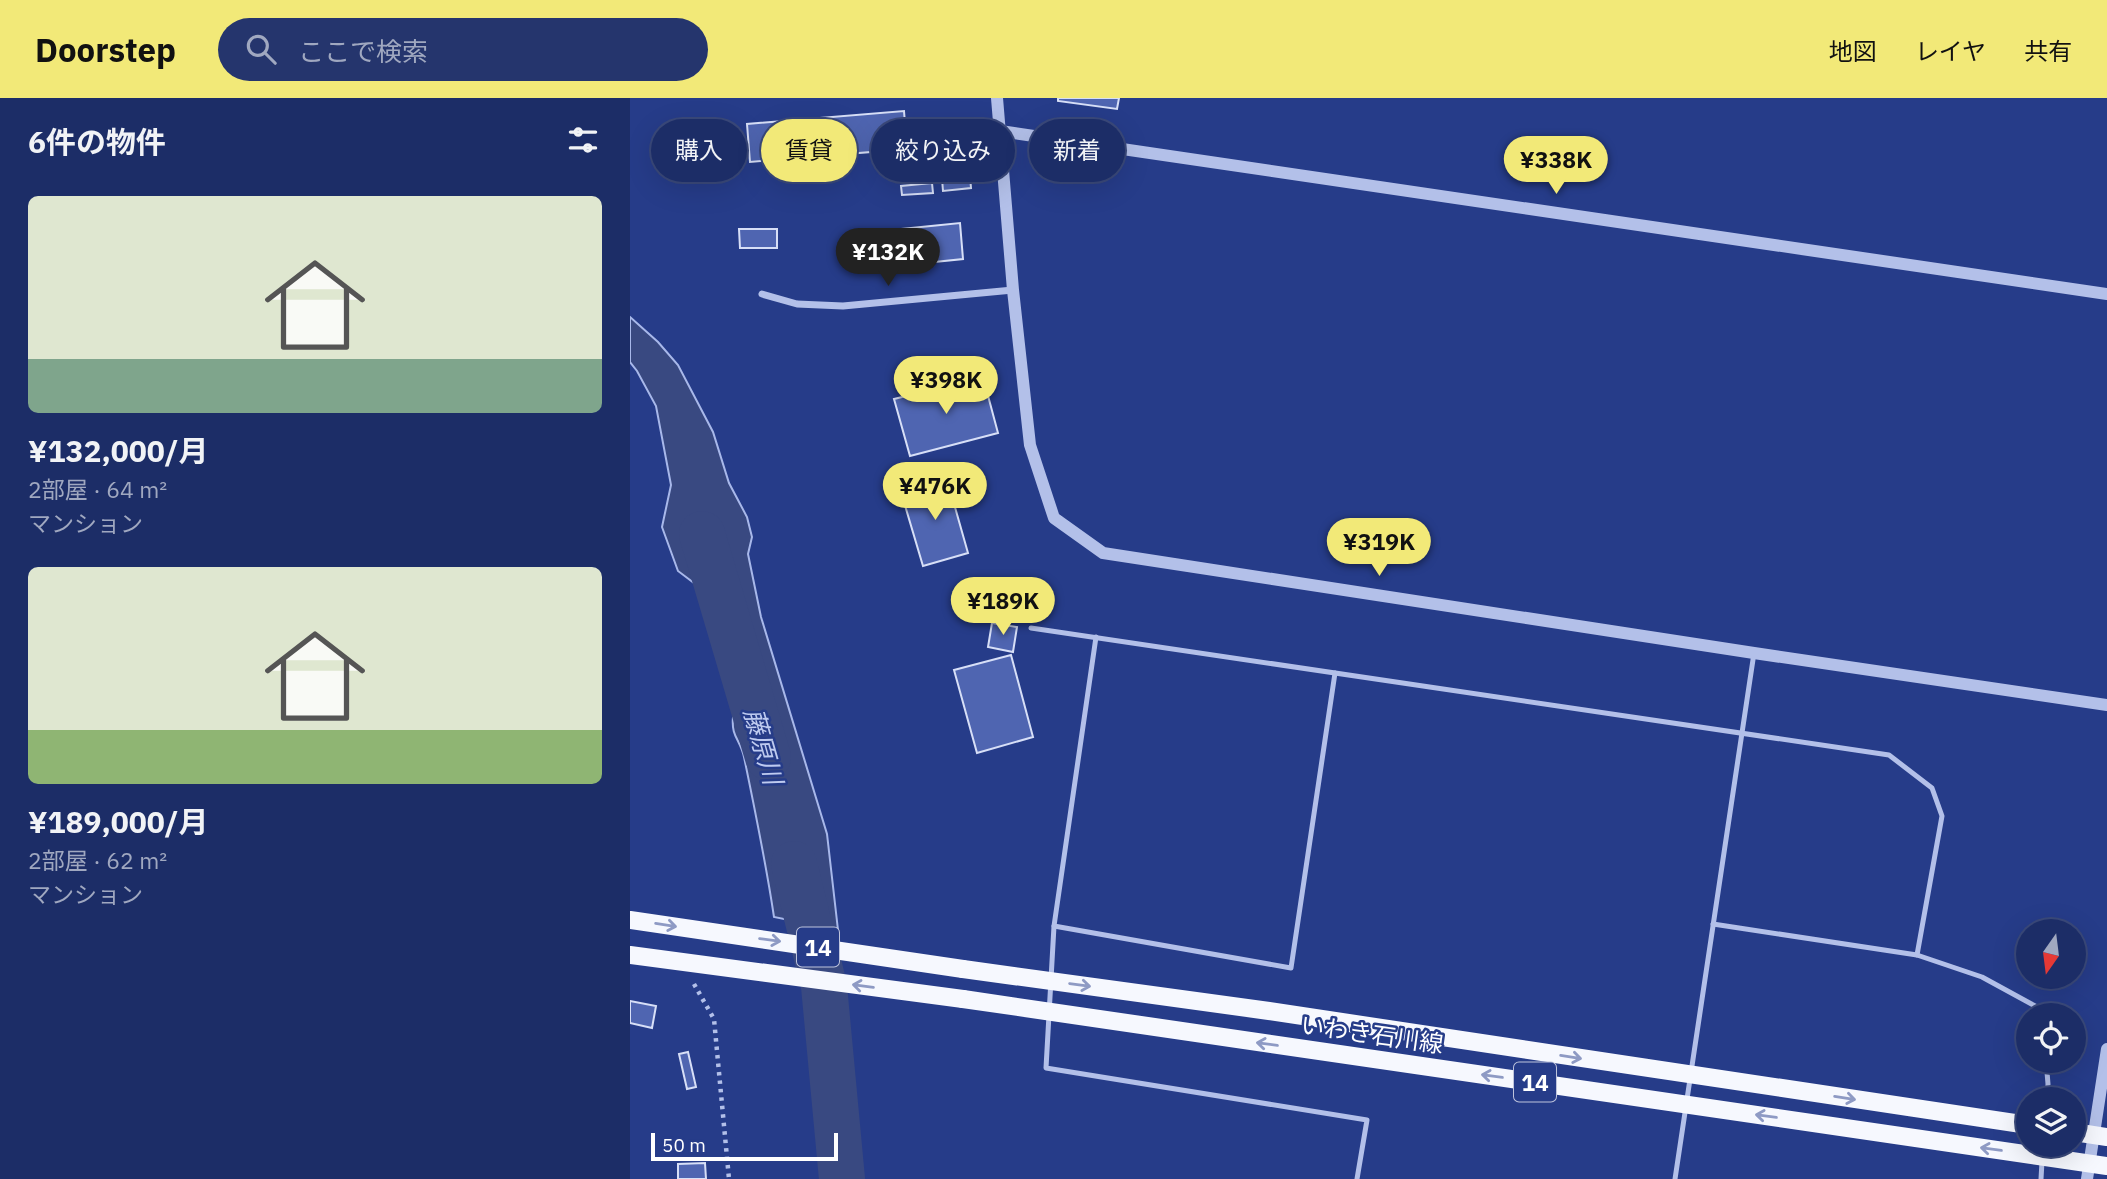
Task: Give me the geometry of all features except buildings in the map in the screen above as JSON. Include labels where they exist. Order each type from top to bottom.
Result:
[{"type":"main road","name":"いわき石川線","points":[[630,919],[1269,1011],[2016,1123]]},
{"type":"main road","name":"いわき石川線","points":[[630,955],[931,994],[2107,1166]]},
{"type":"main road","points":[[2086,1134],[2107,1137]]},
{"type":"street","points":[[997,98],[999,119]]},
{"type":"street","points":[[1015,133],[2107,294]]},
{"type":"street","points":[[1004,182],[1030,445],[1054,518],[1103,553],[2107,705]]},
{"type":"street","points":[[762,294],[797,304],[844,306],[1013,290]]},
{"type":"street","points":[[2087,1179],[2107,1049]]},
{"type":"lane","points":[[1031,628],[1889,755],[1932,788],[1942,816],[1917,955]]},
{"type":"lane","points":[[1096,637],[1054,926],[1046,1068],[1367,1121],[1357,1179]]},
{"type":"lane","points":[[1675,1179],[1754,653]]},
{"type":"lane","points":[[1054,926],[1291,968],[1335,673]]},
{"type":"lane","points":[[1713,924],[1917,955],[1982,977],[2030,1003]]},
{"type":"lane","points":[[2040,1179],[2042,1157]]},
{"type":"path","points":[[681,962],[714,1019],[730,1179]]},
{"type":"water","points":[[630,317],[658,342],[678,365],[713,432],[729,483],[747,517],[752,537],[748,554],[761,617],[827,834],[838,930],[774,917],[744,757],[733,724],[733,717],[749,708],[753,676],[749,652],[726,595],[698,586],[678,571],[662,527],[671,485],[656,406],[630,362]]},
{"type":"waterway","name":"藤原川","points":[[702,534],[768,757]]},
{"type":"waterway","name":"藤原川","points":[[794,864],[824,986],[842,1179]]}]
